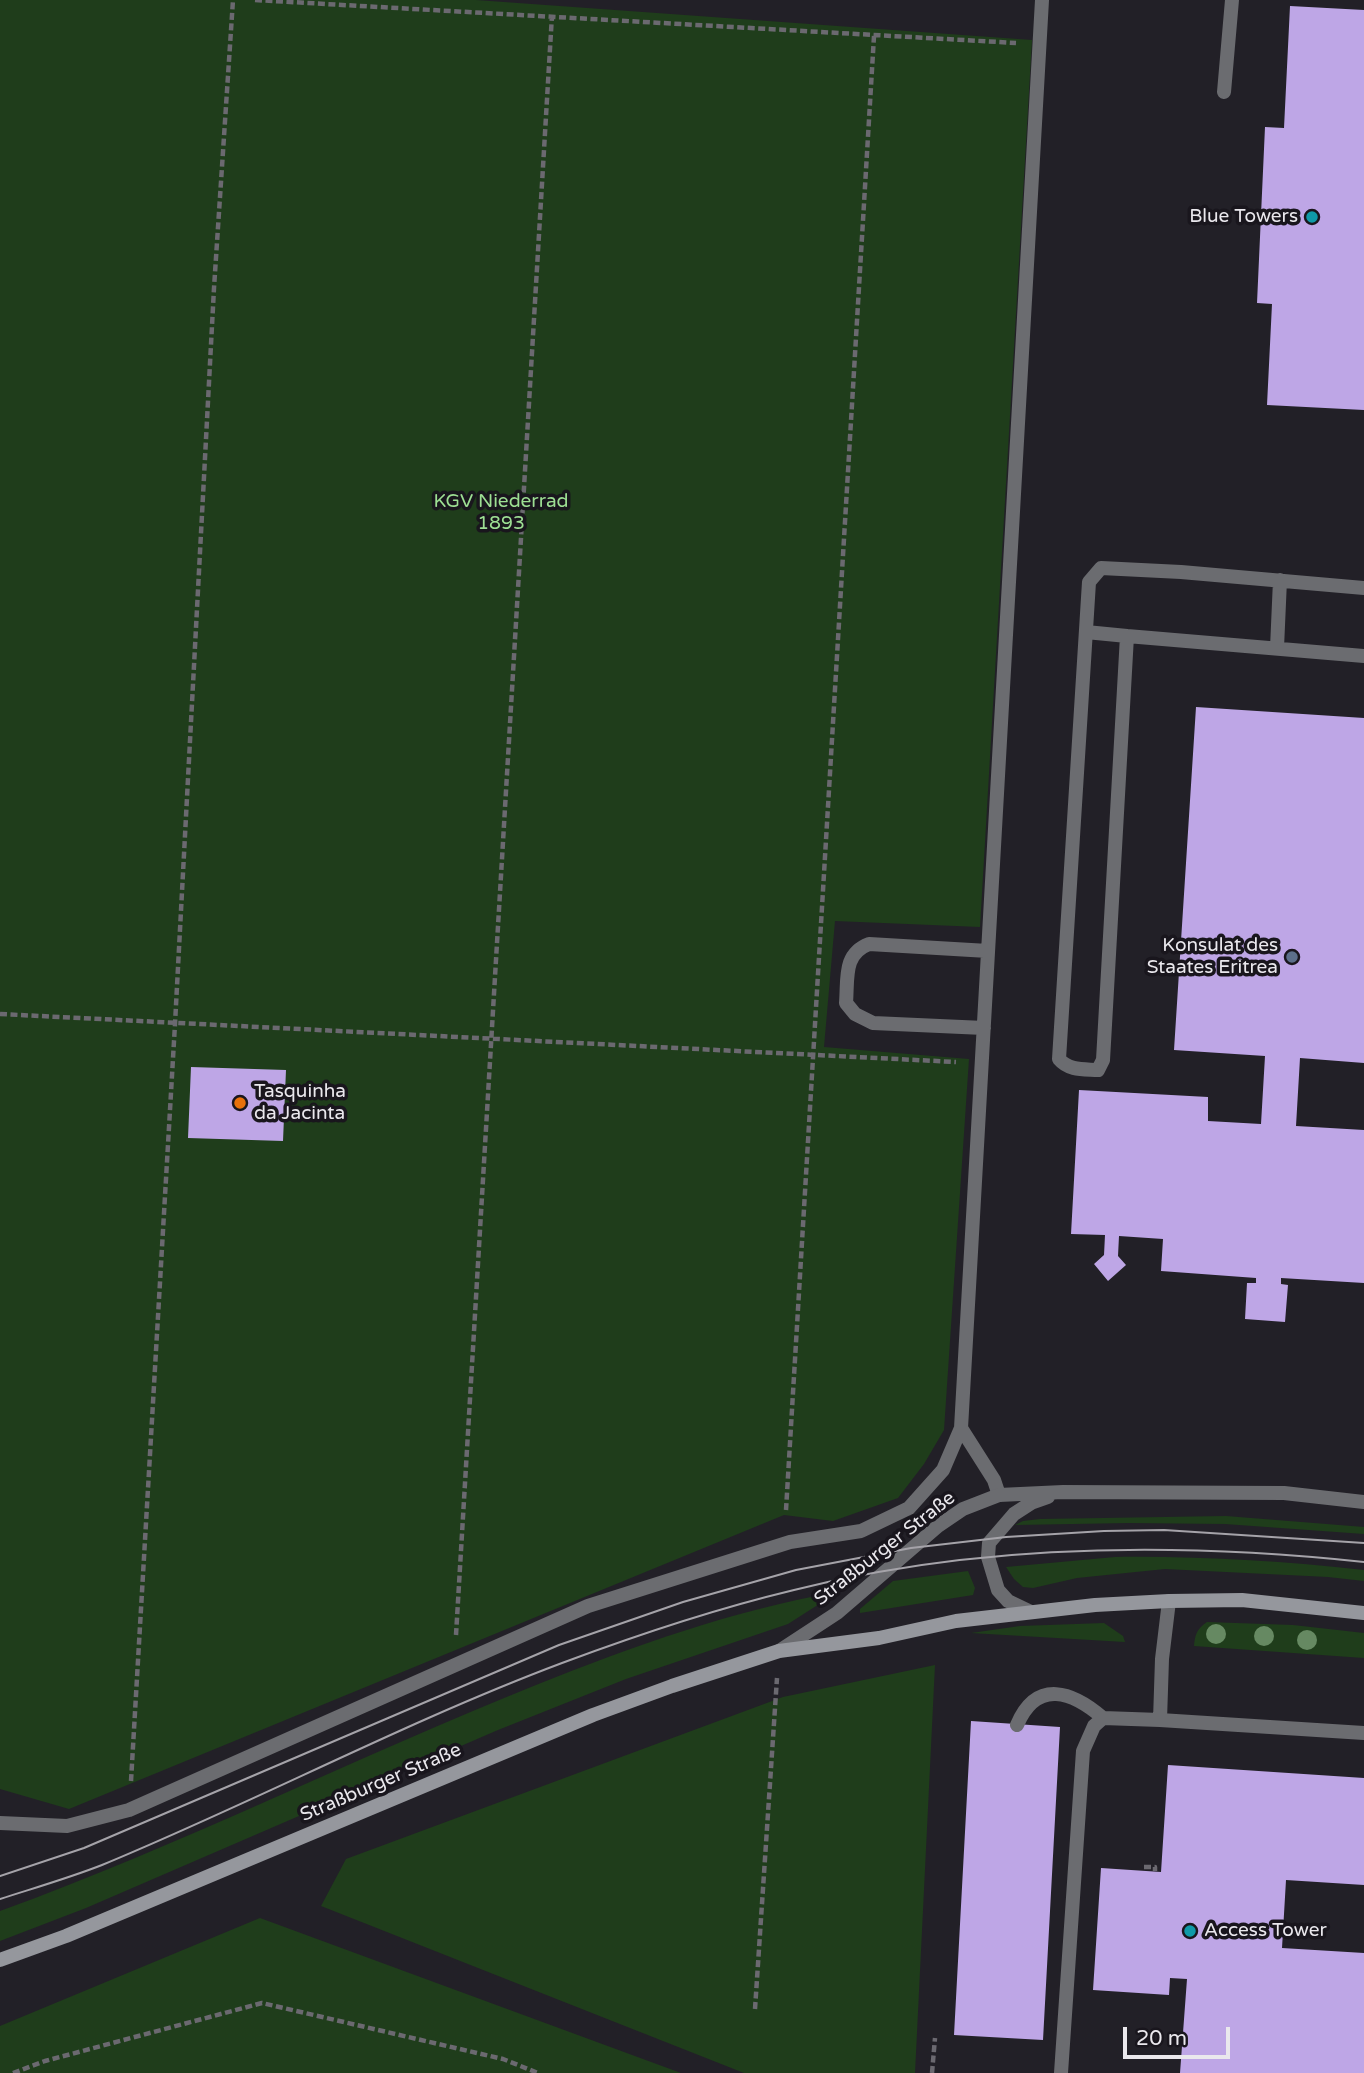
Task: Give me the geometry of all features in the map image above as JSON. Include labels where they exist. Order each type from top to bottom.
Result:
[{"type":"main road","name":"Straßburger Straße","points":[[0,1960],[66,1936],[593,1715],[779,1650],[879,1638],[956,1621],[1095,1605],[1242,1600],[1364,1613]]},
{"type":"street","points":[[0,1823],[67,1826],[129,1810],[588,1606],[790,1542],[860,1531],[909,1508],[943,1469],[961,1428],[1042,0]]},
{"type":"street","points":[[1224,92],[1231,0]]},
{"type":"street","points":[[1127,636],[1103,1060],[1098,1070],[1073,1069],[1059,1059],[1089,582],[1101,568],[1364,588]]},
{"type":"street","points":[[1277,648],[1280,580]]},
{"type":"street","points":[[1086,632],[1364,656]]},
{"type":"street","points":[[984,1028],[873,1023],[855,1014],[846,1003],[850,959],[856,949],[869,944],[988,951]]},
{"type":"street","points":[[961,1428],[994,1480],[999,1495]]},
{"type":"street","name":"Straßburger Straße","points":[[1031,1612],[1009,1601],[998,1590],[988,1557],[989,1543],[1014,1514],[1031,1503],[1063,1492]]},
{"type":"street","name":"Straßburger Straße","points":[[779,1650],[837,1613],[938,1527],[971,1505],[999,1495],[1063,1492],[1284,1493],[1364,1502]]},
{"type":"street","points":[[1160,1720],[1162,1659],[1169,1601]]},
{"type":"street","points":[[1017,1725],[1030,1704],[1042,1697],[1057,1694],[1080,1700],[1103,1718],[1364,1733]]},
{"type":"street","points":[[1062,2073],[1083,1751],[1094,1727],[1103,1718]]},
{"type":"path","points":[[131,1781],[214,288],[233,0]]},
{"type":"path","points":[[255,0],[1039,45]]},
{"type":"path","points":[[456,1636],[552,15]]},
{"type":"path","points":[[786,1510],[874,36]]},
{"type":"path","points":[[0,1014],[982,1063]]},
{"type":"path","points":[[755,2009],[778,1677]]},
{"type":"path","points":[[1144,1867],[1155,1867],[1155,1871]]},
{"type":"path","points":[[13,2073],[46,2061],[262,2003],[503,2059],[538,2073]]},
{"type":"path","points":[[932,2073],[935,2038]]},
{"type":"green space","name":"KGV Niederrad 1893","points":[[0,0],[476,0],[1032,40],[980,927],[835,921],[824,1047],[969,1059],[944,1430],[924,1464],[898,1498],[833,1521],[784,1515],[69,1809],[0,1789]]},
{"type":"green space","points":[[1226,1516],[1364,1527],[1364,1534],[1225,1524],[1015,1525],[1040,1519]]},
{"type":"green space","points":[[1115,1557],[1208,1558],[1333,1567],[1364,1570],[1364,1581],[1165,1569],[1077,1578],[1033,1588],[1023,1587],[1006,1567]]},
{"type":"green space","points":[[968,1571],[975,1588],[973,1595],[860,1613],[860,1609],[893,1581]]},
{"type":"green space","points":[[838,1592],[788,1624],[626,1679],[498,1730],[86,1908],[0,1941],[0,1911],[135,1858],[469,1713],[647,1643],[722,1619]]},
{"type":"green space","points":[[1207,1622],[1293,1625],[1364,1633],[1364,1658],[1194,1646],[1197,1632]]},
{"type":"green space","points":[[1104,1623],[1123,1636],[1125,1642],[971,1633],[1020,1626]]},
{"type":"green space","points":[[935,1665],[915,2073],[744,2073],[321,1906],[346,1859],[783,1697]]},
{"type":"green space","points":[[260,1918],[681,2073],[0,2073],[0,2026]]},
{"type":"building","points":[[1290,6],[1364,10],[1364,410],[1267,405],[1272,304],[1257,303],[1265,127],[1284,128]]},
{"type":"building","points":[[1196,707],[1364,718],[1364,1063],[1300,1058],[1296,1126],[1364,1130],[1364,1283],[1281,1278],[1281,1284],[1288,1285],[1285,1322],[1245,1319],[1247,1283],[1256,1283],[1256,1278],[1161,1271],[1163,1239],[1119,1236],[1118,1256],[1126,1265],[1108,1281],[1094,1264],[1104,1255],[1105,1235],[1071,1234],[1079,1090],[1208,1097],[1208,1121],[1261,1124],[1265,1056],[1174,1050]]},
{"type":"building","points":[[191,1067],[286,1070],[283,1141],[188,1138]]},
{"type":"building","points":[[971,1721],[1060,1727],[1043,2040],[954,2035]]},
{"type":"building","name":"Access Tower","points":[[1168,1765],[1364,1778],[1364,1885],[1286,1880],[1282,1948],[1364,1953],[1364,2073],[1180,2073],[1187,1979],[1170,1978],[1169,1995],[1093,1990],[1101,1868],[1161,1872]]},
{"type":"tram line","points":[[0,1876],[84,1848],[559,1645],[683,1602],[796,1570],[911,1548],[1006,1537],[1104,1531],[1164,1530],[1364,1543]]},
{"type":"tram line","points":[[0,1899],[102,1865],[446,1710],[562,1663],[677,1623],[794,1590],[934,1563],[1078,1551],[1222,1551],[1364,1562]]},
{"type":"place","name":"Blue Towers","points":[[1312,217]]},
{"type":"place","name":"Konsulat des Staates Eritrea","points":[[1292,957]]},
{"type":"place","name":"Tasquinha da Jacinta","points":[[240,1103]]},
{"type":"place","name":"Access Tower","points":[[1190,1931]]}]
